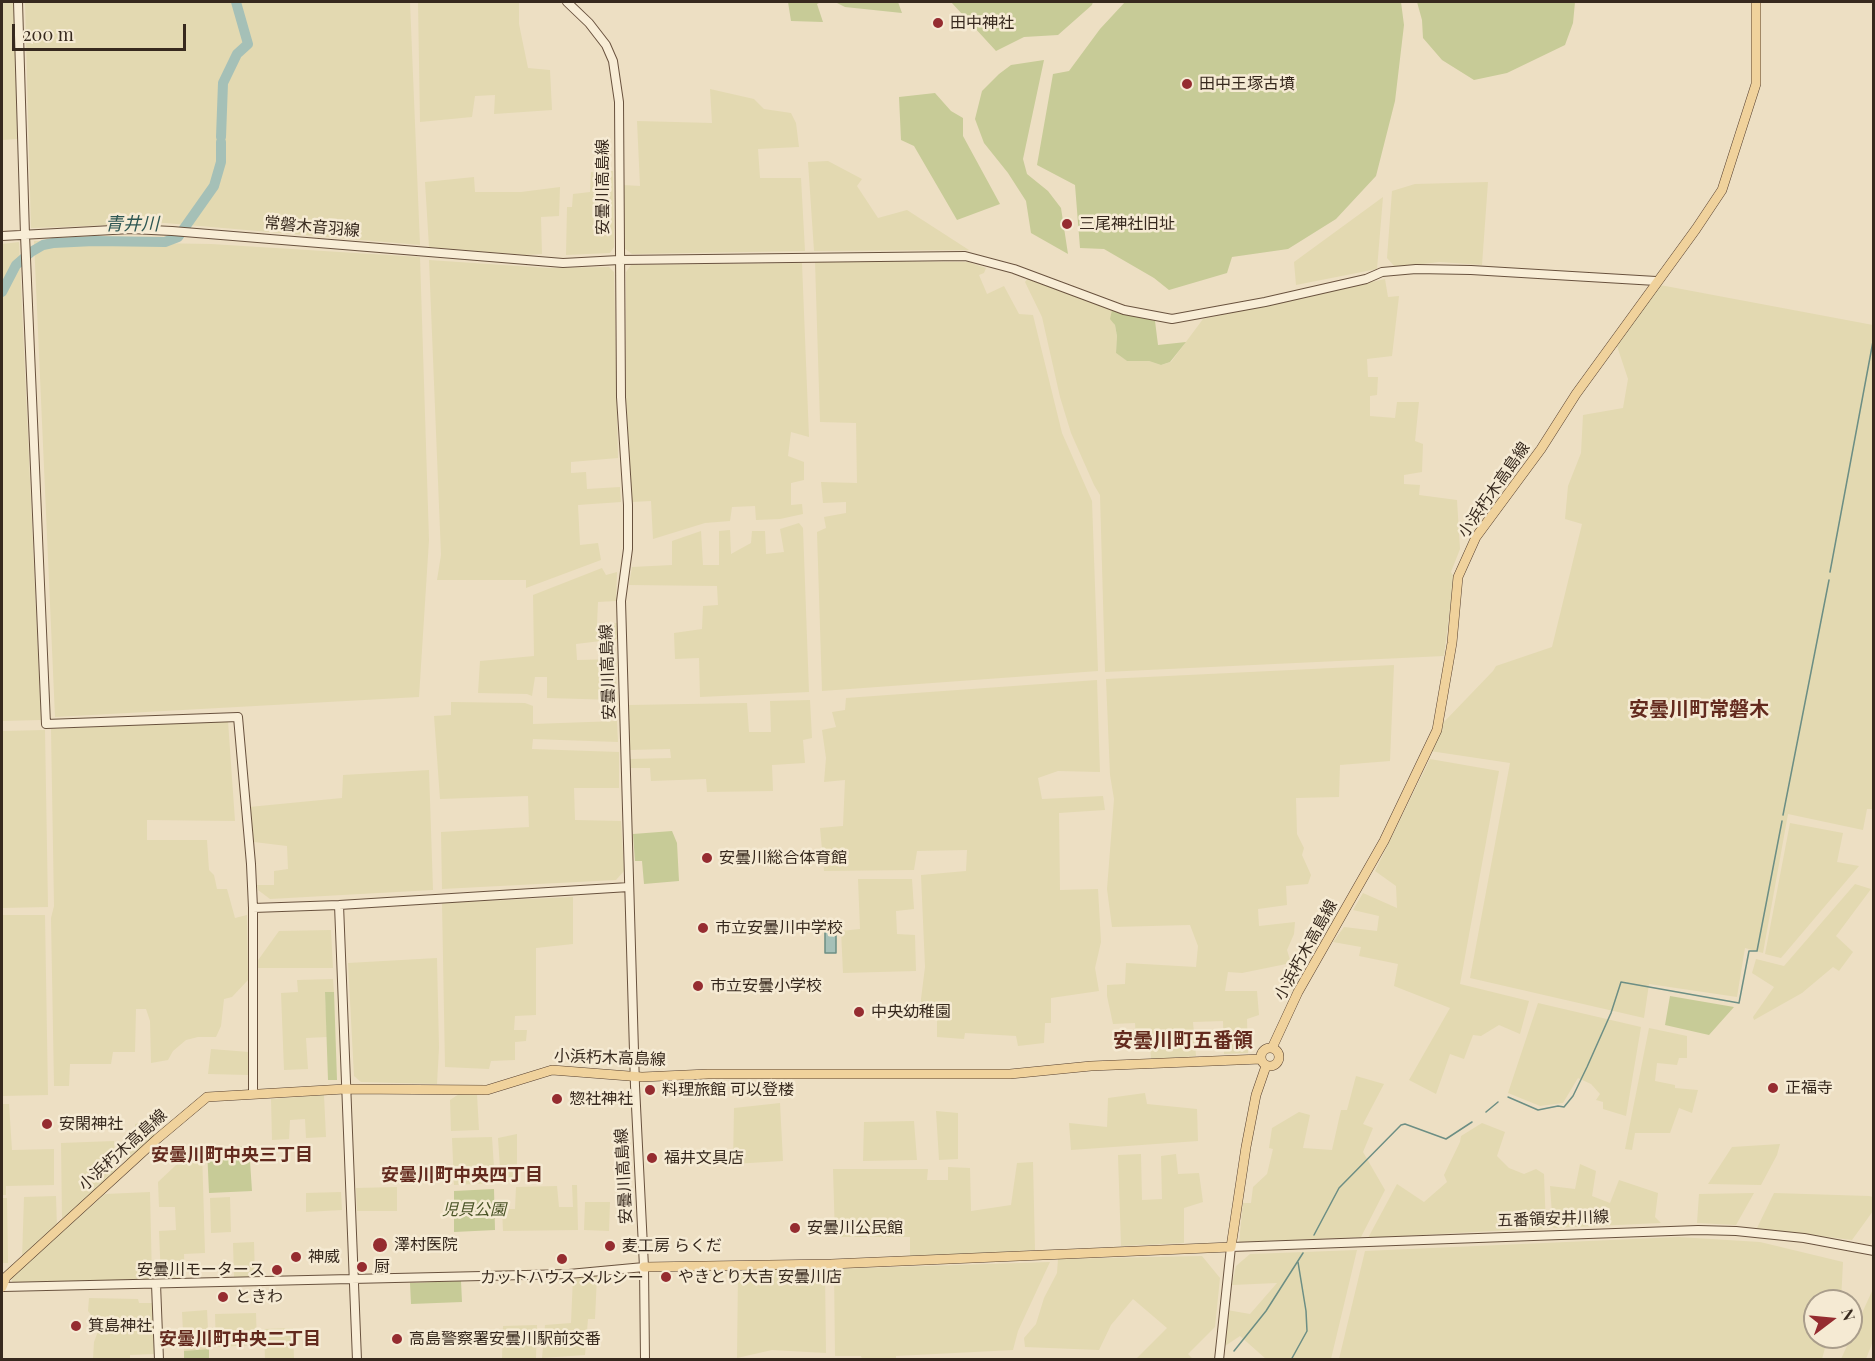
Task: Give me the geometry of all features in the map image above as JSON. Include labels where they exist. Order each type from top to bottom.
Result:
[{"type":"main road","points":[[18,2],[46,724],[237,717],[253,908],[253,1095]]},
{"type":"main road","name":"安曇川高島線","points":[[567,2],[589,23],[606,45],[618,85],[621,397],[628,549],[621,601],[635,1076],[644,1267],[645,1359]]},
{"type":"main road","name":"小浜朽木高島線","points":[[1272,1048],[1298,992],[1384,841],[1437,730],[1452,643],[1458,577],[1476,537],[1541,449],[1576,394],[1722,190],[1756,84],[1756,2]]},
{"type":"main road","name":"常磐木音羽線","points":[[2,236],[131,229],[563,263],[619,260],[965,256],[1008,267],[1124,310],[1172,319],[1265,302],[1366,279],[1382,272],[1416,269],[1656,281]]},
{"type":"main road","points":[[253,908],[339,905],[438,897],[629,887]]},
{"type":"main road","points":[[339,905],[357,1359]]},
{"type":"main road","name":"小浜朽木高島線","points":[[1232,1247],[1246,1147],[1263,1062],[1263,1050],[1272,1048]]},
{"type":"main road","name":"小浜朽木高島線","points":[[2,1287],[6,1277],[207,1097],[345,1089],[487,1090],[552,1070],[635,1076],[1010,1074],[1090,1066],[1263,1062],[1272,1066],[1278,1061],[1279,1054],[1272,1048]]},
{"type":"main road","name":"五番領安井川線","points":[[1232,1247],[1698,1230],[1804,1238],[1874,1251]]},
{"type":"main road","points":[[2,1287],[583,1273],[644,1267],[831,1264],[1232,1247],[1219,1359]]},
{"type":"main road","points":[[156,1284],[159,1359]]},
{"type":"shaded area","points":[[2,2],[14,2],[17,139],[2,140]]},
{"type":"shaded area","points":[[25,2],[410,2],[420,245],[165,223],[31,228]]},
{"type":"shaded area","points":[[418,2],[519,2],[519,24],[528,68],[550,70],[552,110],[494,114],[495,95],[475,96],[472,117],[420,122]]},
{"type":"shaded area","points":[[710,89],[754,99],[764,109],[791,113],[796,123],[799,147],[758,149],[760,178],[801,178],[805,251],[632,254],[624,248],[623,185],[640,186],[637,121],[712,123]]},
{"type":"shaded area","points":[[828,161],[862,179],[857,186],[878,218],[907,210],[969,250],[814,251],[808,162]]},
{"type":"shaded area","points":[[613,171],[614,247],[610,253],[566,255],[567,207],[572,207],[573,194],[590,192],[591,172]]},
{"type":"shaded area","points":[[474,177],[475,192],[521,192],[560,187],[559,216],[541,217],[542,254],[525,255],[429,247],[425,182]]},
{"type":"shaded area","points":[[1488,182],[1482,265],[1440,262],[1395,267],[1387,258],[1392,191],[1415,184]]},
{"type":"shaded area","points":[[1383,197],[1377,269],[1296,285],[1294,262]]},
{"type":"shaded area","points":[[34,241],[211,244],[420,257],[429,540],[419,697],[55,717]]},
{"type":"shaded area","points":[[19,242],[41,720],[2,721],[2,244]]},
{"type":"shaded area","points":[[429,260],[548,268],[609,267],[614,272],[618,458],[571,462],[571,473],[586,472],[587,489],[620,487],[621,502],[578,505],[580,545],[598,543],[601,560],[526,588],[526,580],[437,580],[441,555]]},
{"type":"shaded area","points":[[815,261],[968,262],[986,268],[984,273],[979,275],[987,294],[1004,286],[1019,314],[1033,315],[1062,433],[1092,501],[1098,671],[822,691],[817,532],[826,528],[824,517],[846,513],[846,502],[823,503],[821,482],[857,483],[856,423],[820,422]]},
{"type":"shaded area","points":[[802,263],[809,437],[791,432],[788,456],[804,462],[804,480],[791,483],[791,505],[802,504],[803,514],[780,519],[756,520],[755,506],[732,507],[730,521],[705,523],[653,539],[651,501],[632,502],[626,403],[626,272],[631,265]]},
{"type":"shaded area","points":[[1028,278],[1112,310],[1117,336],[1116,353],[1127,361],[1149,361],[1161,365],[1171,362],[1203,319],[1385,279],[1388,297],[1399,296],[1392,356],[1367,359],[1368,377],[1378,377],[1377,395],[1370,396],[1370,416],[1395,418],[1397,402],[1419,402],[1415,441],[1423,444],[1422,472],[1404,475],[1404,484],[1420,485],[1419,495],[1457,500],[1460,549],[1451,572],[1454,577],[1444,656],[1105,672],[1100,495],[1071,433],[1060,397],[1042,317],[1025,282]]},
{"type":"shaded area","points":[[1660,285],[1873,325],[1873,809],[1867,809],[1863,830],[1788,814],[1763,953],[1745,948],[1737,997],[1649,984],[1644,1018],[1470,978],[1510,763],[1430,751],[1443,723],[1496,666],[1552,647],[1582,524],[1565,519],[1568,486],[1581,453],[1583,415],[1623,408],[1628,379],[1617,346]]},
{"type":"shaded area","points":[[799,523],[803,528],[809,692],[700,697],[699,658],[675,659],[674,633],[702,629],[703,606],[718,605],[717,586],[629,585],[632,567],[672,565],[672,541],[701,531],[703,565],[719,565],[719,531],[730,530],[731,554],[751,543],[752,531],[765,531],[766,554],[784,552],[780,529]]},
{"type":"shaded area","points":[[602,568],[606,575],[617,572],[616,601],[598,602],[597,624],[617,623],[617,639],[576,644],[577,660],[615,659],[617,700],[547,698],[547,677],[535,677],[532,696],[478,693],[480,661],[534,656],[533,595]]},
{"type":"shaded area","points":[[1394,665],[1390,761],[1340,765],[1339,797],[1296,798],[1297,834],[1304,848],[1302,855],[1311,875],[1308,884],[1286,886],[1287,905],[1258,909],[1259,926],[1295,922],[1294,934],[1287,950],[1291,963],[1242,973],[1228,972],[1225,991],[1257,991],[1259,1015],[1247,1019],[1248,1053],[1224,1054],[1223,1021],[1193,1022],[1196,1056],[1151,1060],[1150,1042],[1136,1040],[1135,1023],[1113,1024],[1107,985],[1125,984],[1126,963],[1196,967],[1198,946],[1190,925],[1112,927],[1107,889],[1114,799],[1110,775],[1106,679]]},
{"type":"shaded area","points":[[1097,680],[1100,772],[1058,771],[1038,778],[1042,799],[1103,796],[1105,810],[1059,813],[1060,890],[1098,889],[1101,942],[1095,968],[1099,991],[1051,998],[1051,1023],[1045,1023],[1044,1043],[1018,1046],[1016,1036],[965,1033],[964,1039],[937,1037],[937,1020],[922,1018],[921,999],[925,967],[921,875],[966,871],[967,850],[917,851],[914,870],[824,871],[820,828],[843,826],[845,780],[824,782],[826,758],[822,730],[836,727],[832,712],[845,710],[846,698]]},
{"type":"shaded area","points":[[810,700],[812,738],[803,740],[805,763],[772,765],[773,791],[707,792],[706,779],[651,781],[650,768],[630,768],[630,759],[671,758],[670,749],[629,750],[629,705],[747,703],[749,732],[771,732],[770,701]]},
{"type":"shaded area","points":[[451,702],[525,703],[533,706],[533,724],[617,721],[618,742],[533,739],[532,749],[619,752],[619,788],[574,788],[575,820],[621,821],[624,871],[616,880],[442,889],[441,832],[529,827],[528,796],[440,799],[434,716],[451,715]]},
{"type":"shaded area","points":[[228,721],[235,821],[147,820],[147,840],[207,840],[209,870],[214,875],[217,889],[227,889],[235,918],[247,915],[248,980],[232,997],[224,999],[221,1026],[216,1037],[186,1040],[173,1051],[168,1060],[151,1063],[150,1021],[146,1009],[136,1009],[135,1052],[113,1052],[111,1064],[70,1064],[69,1086],[54,1086],[51,729]]},
{"type":"shaded area","points":[[45,730],[48,907],[2,908],[2,731]]},
{"type":"shaded area","points":[[1430,759],[1499,771],[1460,984],[1529,1001],[1520,1034],[1499,1025],[1481,1036],[1473,1035],[1464,1059],[1450,1054],[1436,1094],[1409,1080],[1450,1008],[1394,986],[1398,964],[1359,956],[1361,947],[1333,942],[1344,927],[1377,931],[1379,916],[1353,910],[1363,893],[1397,908],[1396,886],[1375,871]]},
{"type":"shaded area","points":[[429,770],[433,890],[270,899],[258,890],[257,885],[274,885],[274,871],[288,869],[287,846],[254,842],[249,807],[342,798],[343,775]]},
{"type":"shaded area","points":[[1790,823],[1843,833],[1837,862],[1859,866],[1781,958],[1765,954]]},
{"type":"shaded area","points":[[858,879],[912,879],[914,909],[896,911],[897,934],[915,935],[916,971],[843,973],[841,931],[860,929]]},
{"type":"shaded area","points":[[1855,884],[1871,889],[1836,936],[1853,952],[1839,971],[1833,967],[1802,993],[1754,1020],[1753,1017],[1774,987],[1752,973],[1756,959],[1784,966]]},
{"type":"shaded area","points":[[573,897],[573,944],[536,948],[536,1015],[515,1016],[514,1030],[527,1030],[526,1041],[515,1042],[515,1060],[491,1061],[489,1069],[445,1067],[442,903]]},
{"type":"shaded area","points":[[2,915],[45,915],[48,1095],[2,1096]]},
{"type":"shaded area","points":[[331,930],[333,968],[255,968],[256,963],[279,931]]},
{"type":"shaded area","points":[[437,958],[439,1048],[437,1084],[361,1082],[354,1076],[348,963]]},
{"type":"shaded area","points":[[333,979],[334,992],[325,993],[327,1037],[306,1038],[308,1069],[284,1070],[281,993],[298,992],[297,980]]},
{"type":"shaded area","points":[[1538,1003],[1641,1027],[1626,1116],[1603,1109],[1603,1102],[1596,1100],[1600,1094],[1591,1084],[1578,1078],[1563,1103],[1540,1106],[1508,1093]]},
{"type":"shaded area","points":[[1649,1028],[1687,1036],[1687,1058],[1679,1058],[1677,1065],[1657,1063],[1655,1081],[1675,1085],[1675,1088],[1698,1090],[1692,1113],[1679,1108],[1670,1133],[1635,1133],[1632,1150],[1625,1149]]},
{"type":"shaded area","points":[[211,1049],[249,1052],[249,1075],[208,1074]]},
{"type":"shaded area","points":[[1356,1076],[1384,1084],[1363,1124],[1373,1128],[1363,1152],[1385,1190],[1361,1237],[1239,1242],[1243,1203],[1251,1203],[1253,1187],[1267,1174],[1273,1149],[1269,1148],[1272,1128],[1299,1112],[1310,1115],[1303,1148],[1332,1150],[1341,1110],[1347,1110]]},
{"type":"shaded area","points":[[1145,1093],[1147,1104],[1197,1109],[1198,1141],[1071,1150],[1069,1123],[1107,1127],[1108,1098]]},
{"type":"shaded area","points":[[459,1094],[477,1094],[479,1130],[451,1131],[450,1100]]},
{"type":"shaded area","points":[[324,1095],[326,1137],[306,1138],[305,1119],[290,1120],[289,1139],[272,1140],[271,1099]]},
{"type":"shaded area","points":[[780,1103],[783,1161],[733,1164],[734,1108]]},
{"type":"shaded area","points":[[2,1104],[9,1104],[12,1150],[54,1149],[54,1185],[6,1186],[6,1195],[2,1195]]},
{"type":"shaded area","points":[[936,1111],[958,1113],[958,1159],[939,1160]]},
{"type":"shaded area","points":[[152,1121],[156,1136],[127,1163],[126,1139],[135,1138],[135,1124]]},
{"type":"shaded area","points":[[914,1121],[917,1160],[863,1161],[864,1122]]},
{"type":"shaded area","points":[[1482,1123],[1505,1132],[1497,1156],[1509,1168],[1524,1174],[1536,1169],[1544,1174],[1546,1228],[1368,1238],[1397,1184],[1424,1202],[1447,1182],[1444,1175],[1461,1136]]},
{"type":"shaded area","points":[[517,1134],[517,1181],[501,1183],[498,1138]]},
{"type":"shaded area","points":[[492,1137],[495,1183],[454,1185],[452,1138]]},
{"type":"shaded area","points":[[114,1141],[116,1173],[66,1219],[62,1218],[61,1143]]},
{"type":"shaded area","points":[[1780,1144],[1777,1155],[1761,1185],[1708,1184],[1732,1147]]},
{"type":"shaded area","points":[[192,1150],[202,1150],[205,1253],[184,1254],[185,1280],[161,1280],[159,1231],[176,1230],[175,1207],[159,1207],[158,1182]]},
{"type":"shaded area","points":[[1141,1154],[1142,1200],[1162,1199],[1161,1156],[1176,1154],[1178,1174],[1199,1173],[1203,1202],[1184,1208],[1184,1243],[1121,1246],[1118,1155]]},
{"type":"shaded area","points":[[1033,1162],[1035,1250],[910,1257],[910,1237],[835,1237],[833,1169],[928,1169],[927,1180],[948,1180],[948,1167],[970,1168],[971,1211],[1011,1205],[1017,1163]]},
{"type":"shaded area","points":[[1580,1164],[1596,1171],[1592,1196],[1610,1203],[1619,1180],[1658,1193],[1655,1217],[1661,1223],[1553,1228],[1550,1186],[1575,1189]]},
{"type":"shaded area","points":[[572,1185],[577,1185],[578,1230],[503,1231],[502,1209],[515,1209],[516,1187],[557,1186],[559,1207],[573,1207]]},
{"type":"shaded area","points":[[397,1187],[397,1211],[357,1211],[356,1188]]},
{"type":"shaded area","points":[[150,1192],[152,1279],[13,1284],[11,1277],[105,1194]]},
{"type":"shaded area","points":[[341,1192],[342,1210],[306,1212],[306,1193]]},
{"type":"shaded area","points":[[1754,1193],[1736,1225],[1697,1223],[1699,1194]]},
{"type":"shaded area","points":[[1774,1193],[1869,1196],[1873,1197],[1873,1211],[1852,1240],[1757,1228]]},
{"type":"shaded area","points":[[56,1196],[57,1228],[22,1259],[24,1197]]},
{"type":"shaded area","points":[[230,1197],[231,1232],[211,1233],[210,1198]]},
{"type":"shaded area","points":[[2,1198],[7,1198],[8,1263],[2,1263]]},
{"type":"shaded area","points":[[585,1202],[610,1202],[609,1231],[584,1230]]},
{"type":"shaded area","points":[[1678,1237],[1760,1242],[1843,1262],[1842,1289],[1803,1289],[1803,1349],[1825,1349],[1822,1359],[1339,1359],[1365,1251]]},
{"type":"shaded area","points":[[254,1242],[255,1277],[234,1278],[233,1243]]},
{"type":"shaded area","points":[[1357,1250],[1331,1359],[1266,1359],[1240,1336],[1225,1346],[1227,1310],[1250,1314],[1277,1283],[1232,1285],[1236,1266],[1250,1254]]},
{"type":"shaded area","points":[[1202,1256],[1220,1278],[1215,1327],[1188,1354],[1193,1359],[1136,1359],[1167,1328],[1133,1299],[1111,1325],[1099,1350],[1025,1347],[1024,1338],[1036,1324],[1044,1298],[1057,1273],[1058,1259]]},
{"type":"shaded area","points":[[1050,1262],[1018,1331],[1013,1350],[896,1356],[896,1360],[835,1356],[834,1269]]},
{"type":"shaded area","points":[[825,1271],[826,1353],[772,1350],[737,1358],[738,1272]]},
{"type":"shaded area","points":[[597,1276],[595,1319],[588,1319],[585,1355],[542,1358],[545,1325],[571,1323],[573,1277]]},
{"type":"shaded area","points":[[1873,1289],[1873,1341],[1866,1359],[1841,1359],[1846,1349],[1863,1349],[1863,1311]]},
{"type":"shaded area","points":[[89,1298],[138,1299],[139,1303],[153,1303],[154,1354],[130,1355],[130,1359],[93,1359],[94,1342],[100,1326],[88,1311]]},
{"type":"shaded area","points":[[207,1310],[209,1349],[184,1351],[182,1312]]},
{"type":"shaded area","points":[[256,1313],[257,1345],[216,1347],[215,1314]]},
{"type":"shaded area","points":[[537,1325],[536,1358],[502,1359],[503,1326]]},
{"type":"shaded area","points":[[293,1328],[294,1359],[265,1359],[264,1329]]},
{"type":"green space","points":[[788,2],[821,2],[817,4],[823,22],[791,21]]},
{"type":"green space","points":[[835,2],[898,2],[902,13],[845,7]]},
{"type":"green space","points":[[951,2],[1093,2],[1058,35],[1024,37],[996,51]]},
{"type":"green space","points":[[1125,2],[1401,2],[1404,25],[1395,101],[1376,176],[1336,219],[1288,249],[1232,257],[1227,273],[1169,290],[1154,278],[1104,249],[1080,248],[1075,185],[1037,165],[1053,74],[1069,71],[1100,29]]},
{"type":"green space","points":[[1417,2],[1575,2],[1573,23],[1565,45],[1507,73],[1474,80],[1442,60],[1423,38],[1422,20]]},
{"type":"green space","points":[[1044,60],[1023,159],[1027,174],[1048,191],[1061,208],[1068,254],[1031,233],[1026,201],[1008,173],[984,143],[975,119],[982,91],[999,74],[1011,65]]},
{"type":"green space","points":[[935,93],[951,111],[963,118],[963,136],[1000,204],[957,220],[914,146],[901,140],[899,97]]},
{"type":"green space","points":[[1112,310],[1155,321],[1158,345],[1186,342],[1170,362],[1161,365],[1149,361],[1127,361],[1116,353],[1117,336],[1115,325],[1110,319]]},
{"type":"green space","points":[[672,831],[677,843],[679,881],[644,884],[642,861],[635,861],[633,834]]},
{"type":"green space","points":[[325,992],[334,992],[337,1080],[328,1080]]},
{"type":"green space","points":[[1670,996],[1734,1007],[1709,1035],[1665,1025]]},
{"type":"green space","points":[[249,1146],[252,1191],[209,1193],[207,1148]]},
{"type":"green space","name":"児貝公園","points":[[494,1189],[495,1230],[454,1232],[454,1191]]},
{"type":"green space","points":[[461,1281],[462,1302],[411,1304],[410,1283]]},
{"type":"green space","points":[[209,1349],[209,1359],[184,1359],[184,1351]]},
{"type":"water","points":[[825,931],[836,932],[836,953],[825,953]]},
{"type":"waterway","name":"青井川","points":[[221,137],[223,83],[237,54],[248,44],[236,2]]},
{"type":"waterway","name":"青井川","points":[[2,292],[16,265],[43,245],[94,241],[165,242],[178,237],[214,186],[221,162],[221,142]]},
{"type":"waterway","points":[[1830,572],[1874,336]]},
{"type":"waterway","points":[[1783,815],[1829,580]]},
{"type":"waterway","points":[[1508,1097],[1538,1110],[1564,1107],[1573,1096],[1587,1067],[1611,1013],[1621,982],[1739,1003],[1749,951],[1757,951],[1782,821]]},
{"type":"waterway","points":[[1486,1112],[1498,1102]]},
{"type":"waterway","points":[[1314,1235],[1339,1188],[1401,1125],[1405,1124],[1446,1139],[1472,1122]]},
{"type":"waterway","points":[[1234,1351],[1266,1311],[1303,1253]]},
{"type":"waterway","points":[[1291,1360],[1307,1331],[1298,1262]]},
{"type":"place","name":"田中神社","points":[[938,23]]},
{"type":"place","name":"田中王塚古墳","points":[[1187,84]]},
{"type":"place","name":"三尾神社旧址","points":[[1067,224]]},
{"type":"place","name":"安曇川総合体育館","points":[[707,858]]},
{"type":"place","name":"市立安曇川中学校","points":[[703,928]]},
{"type":"place","name":"市立安曇小学校","points":[[698,986]]},
{"type":"place","name":"中央幼稚園","points":[[859,1012]]},
{"type":"place","name":"正福寺","points":[[1773,1088]]},
{"type":"place","name":"料理旅館 可以登楼","points":[[650,1090]]},
{"type":"place","name":"惣社神社","points":[[557,1099]]},
{"type":"place","name":"安閑神社","points":[[47,1124]]},
{"type":"place","name":"福井文具店","points":[[652,1158]]},
{"type":"place","name":"安曇川公民館","points":[[795,1228]]},
{"type":"place","name":"澤村医院","points":[[380,1245]]},
{"type":"place","name":"麦工房 らくだ","points":[[610,1246]]},
{"type":"place","name":"神威","points":[[296,1257]]},
{"type":"place","name":"カットハウス メルシー","points":[[562,1259]]},
{"type":"place","name":"厨","points":[[362,1267]]},
{"type":"place","name":"安曇川モータース","points":[[277,1270]]},
{"type":"place","name":"やきとり大吉 安曇川店","points":[[666,1277]]},
{"type":"place","name":"ときわ","points":[[223,1297]]},
{"type":"place","name":"箕島神社","points":[[76,1326]]},
{"type":"place","name":"高島警察署安曇川駅前交番","points":[[397,1339]]},
{"type":"district","name":"安曇川町常磐木","points":[[1699,710]]},
{"type":"district","name":"安曇川町五番領","points":[[1183,1041]]},
{"type":"district","name":"安曇川町中央三丁目","points":[[232,1155]]},
{"type":"district","name":"安曇川町中央四丁目","points":[[462,1175]]},
{"type":"district","name":"安曇川町中央二丁目","points":[[240,1339]]}]
